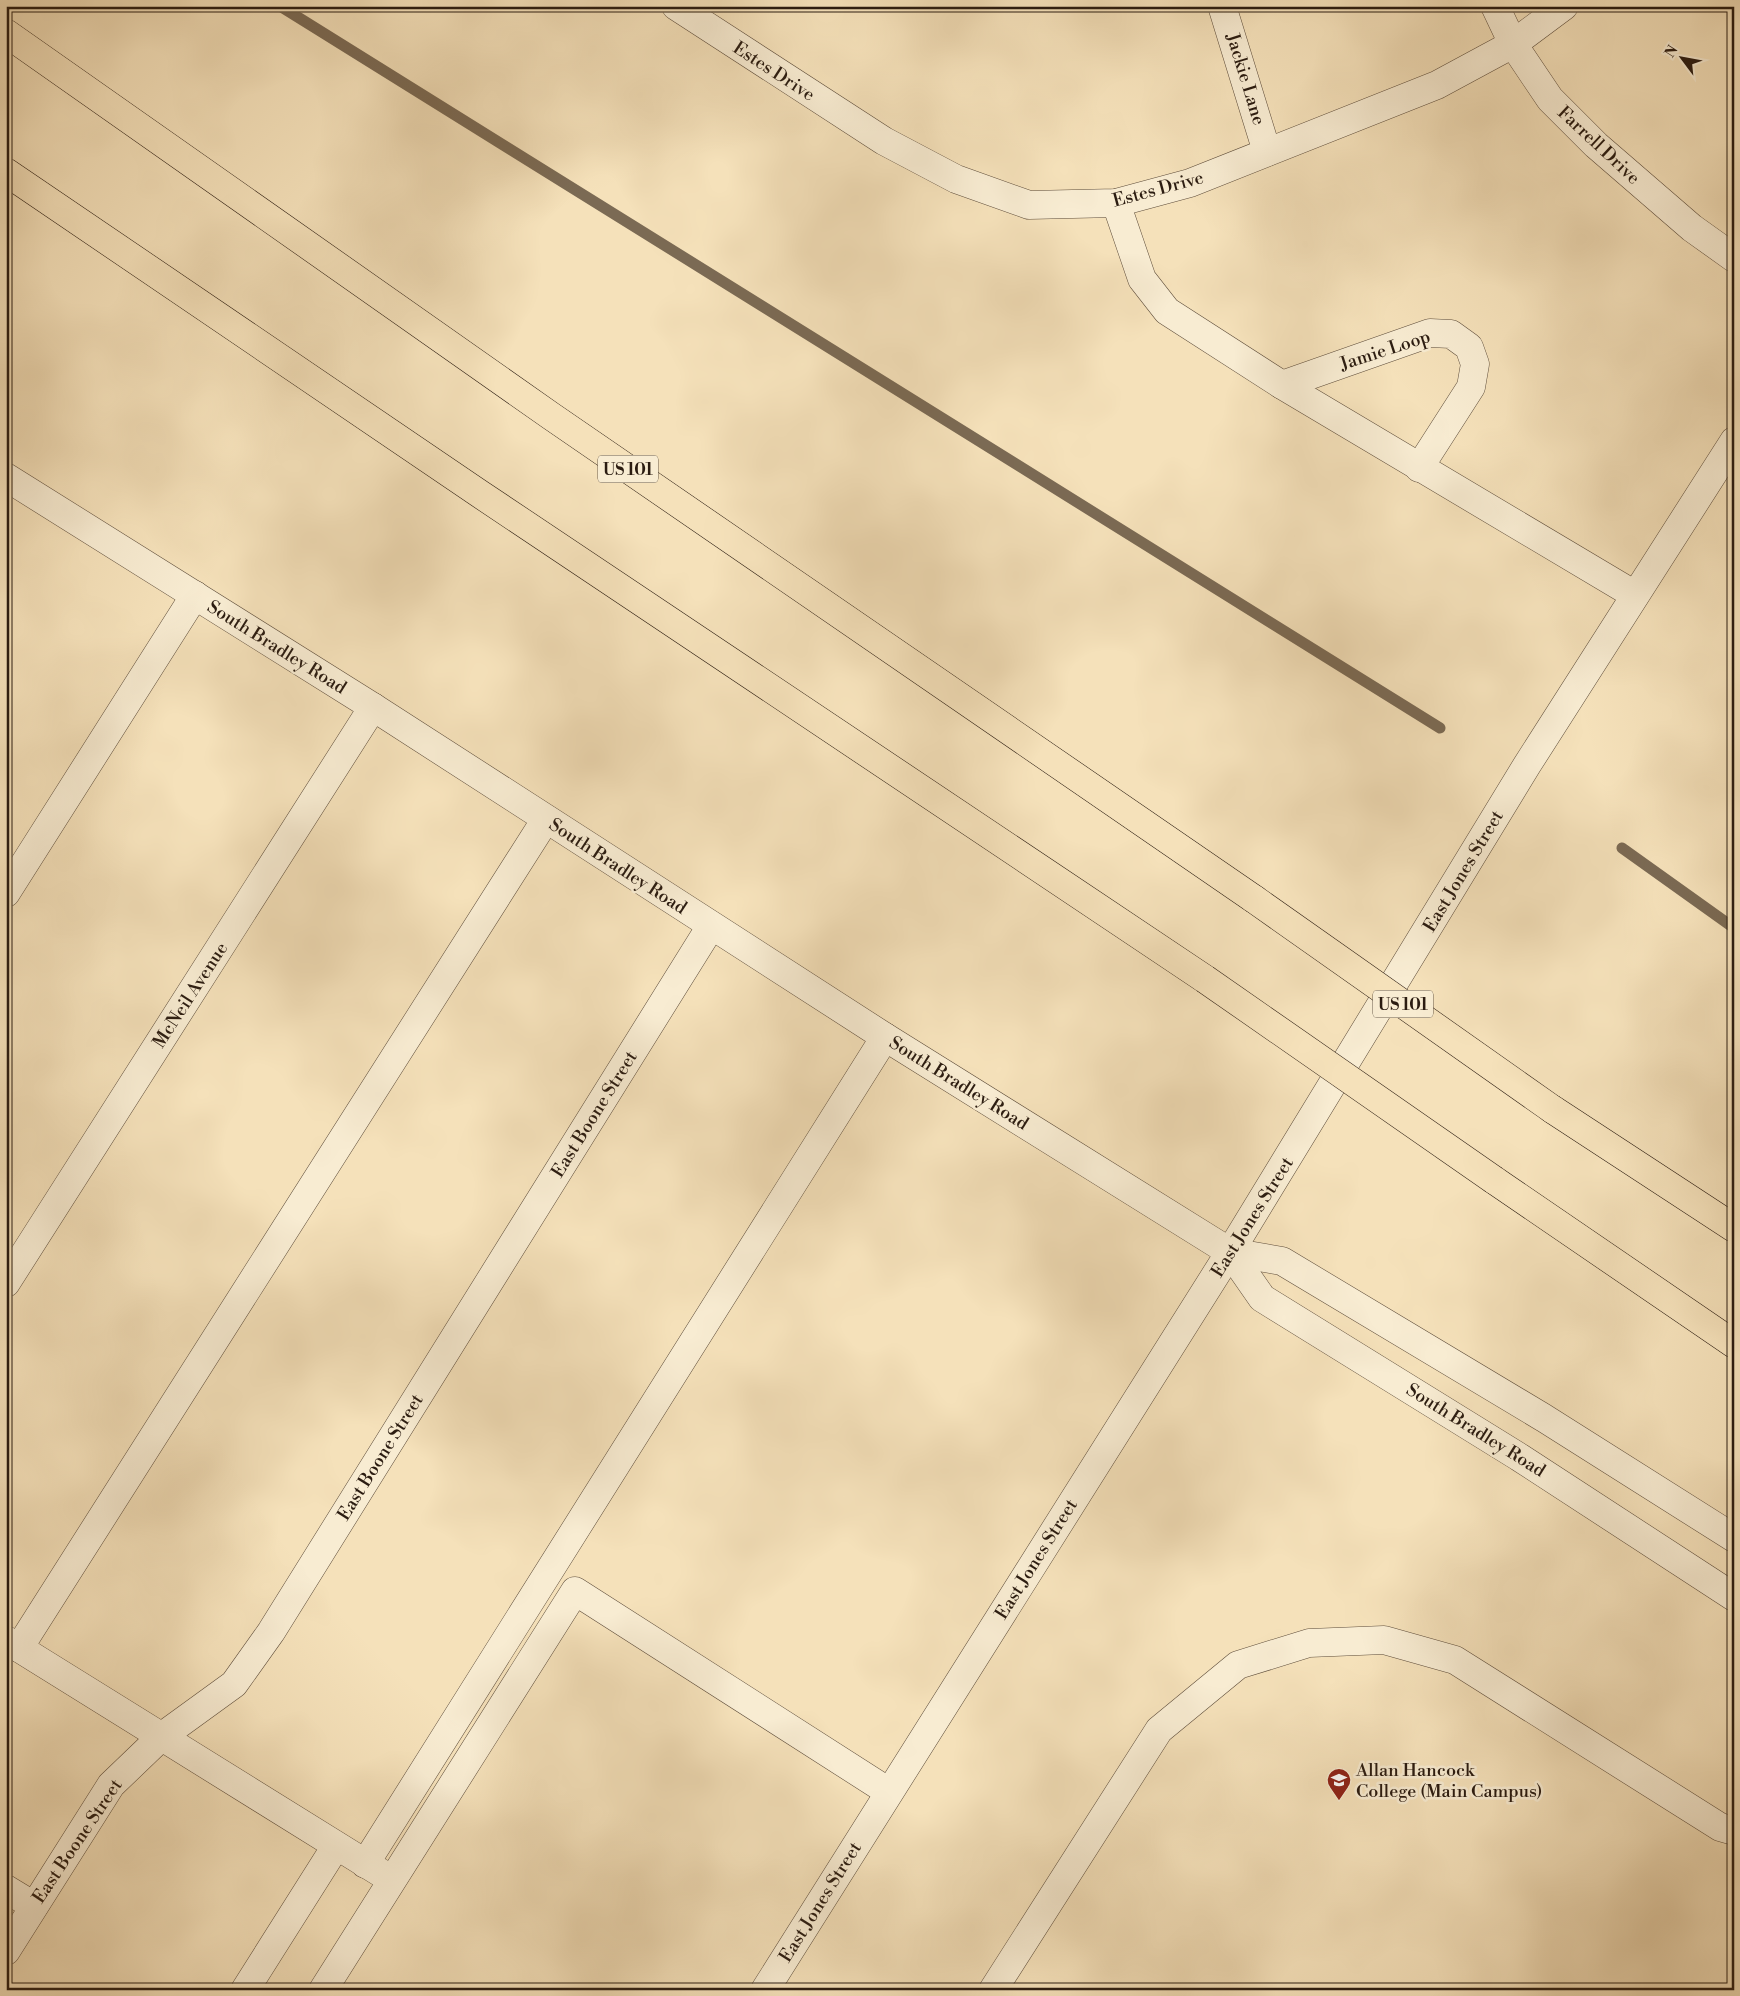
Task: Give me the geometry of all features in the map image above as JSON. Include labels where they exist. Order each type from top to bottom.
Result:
[{"type":"highway","name":"US 101","points":[[6,33],[551,416],[1254,900],[1552,1109],[1734,1228]]},
{"type":"highway","points":[[6,172],[472,489],[1204,979],[1734,1344]]},
{"type":"street","name":"Estes Drive","points":[[676,6],[884,141],[956,179],[1029,205],[1116,203],[1190,183],[1437,85],[1513,44],[1564,6]]},
{"type":"street","name":"Jackie Lane","points":[[1222,6],[1267,152]]},
{"type":"street","name":"Farrell Drive","points":[[1495,6],[1513,44],[1550,99],[1596,145],[1692,228],[1734,258]]},
{"type":"street","points":[[1116,203],[1142,279],[1168,311],[1282,385],[1635,595]]},
{"type":"street","name":"Jamie Loop","points":[[1282,385],[1430,333],[1451,334],[1469,347],[1475,364],[1471,387],[1419,468]]},
{"type":"street","name":"East Jones Street","points":[[765,1990],[1230,1252],[1527,765],[1734,441]]},
{"type":"street","name":"South Bradley Road","points":[[9,486],[194,595],[374,707],[885,1037],[1230,1252],[1282,1261],[1544,1418],[1734,1538]]},
{"type":"street","points":[[6,893],[194,595]]},
{"type":"street","name":"McNeil Avenue","points":[[6,1283],[374,707]]},
{"type":"street","points":[[392,1881],[13,1644],[546,819]]},
{"type":"street","name":"East Boone Street","points":[[6,1951],[111,1785],[161,1737],[234,1684],[271,1632],[711,926]]},
{"type":"street","points":[[365,1864],[885,1037]]},
{"type":"street","name":"South Bradley Road","points":[[1230,1252],[1262,1298],[1519,1457],[1734,1597]]},
{"type":"street","points":[[324,1990],[575,1591],[889,1792]]},
{"type":"street","points":[[993,1990],[1159,1730],[1238,1665],[1308,1643],[1384,1640],[1455,1660],[1720,1827],[1734,1831]]},
{"type":"street","points":[[245,1990],[336,1846]]},
{"type":"street","points":[[6,1889],[34,1906]]},
{"type":"waterway","points":[[280,6],[1440,728]]},
{"type":"waterway","points":[[1622,848],[1734,928]]},
{"type":"place","name":"Allan Hancock College (Main Campus)","points":[[1339,1801]]}]
